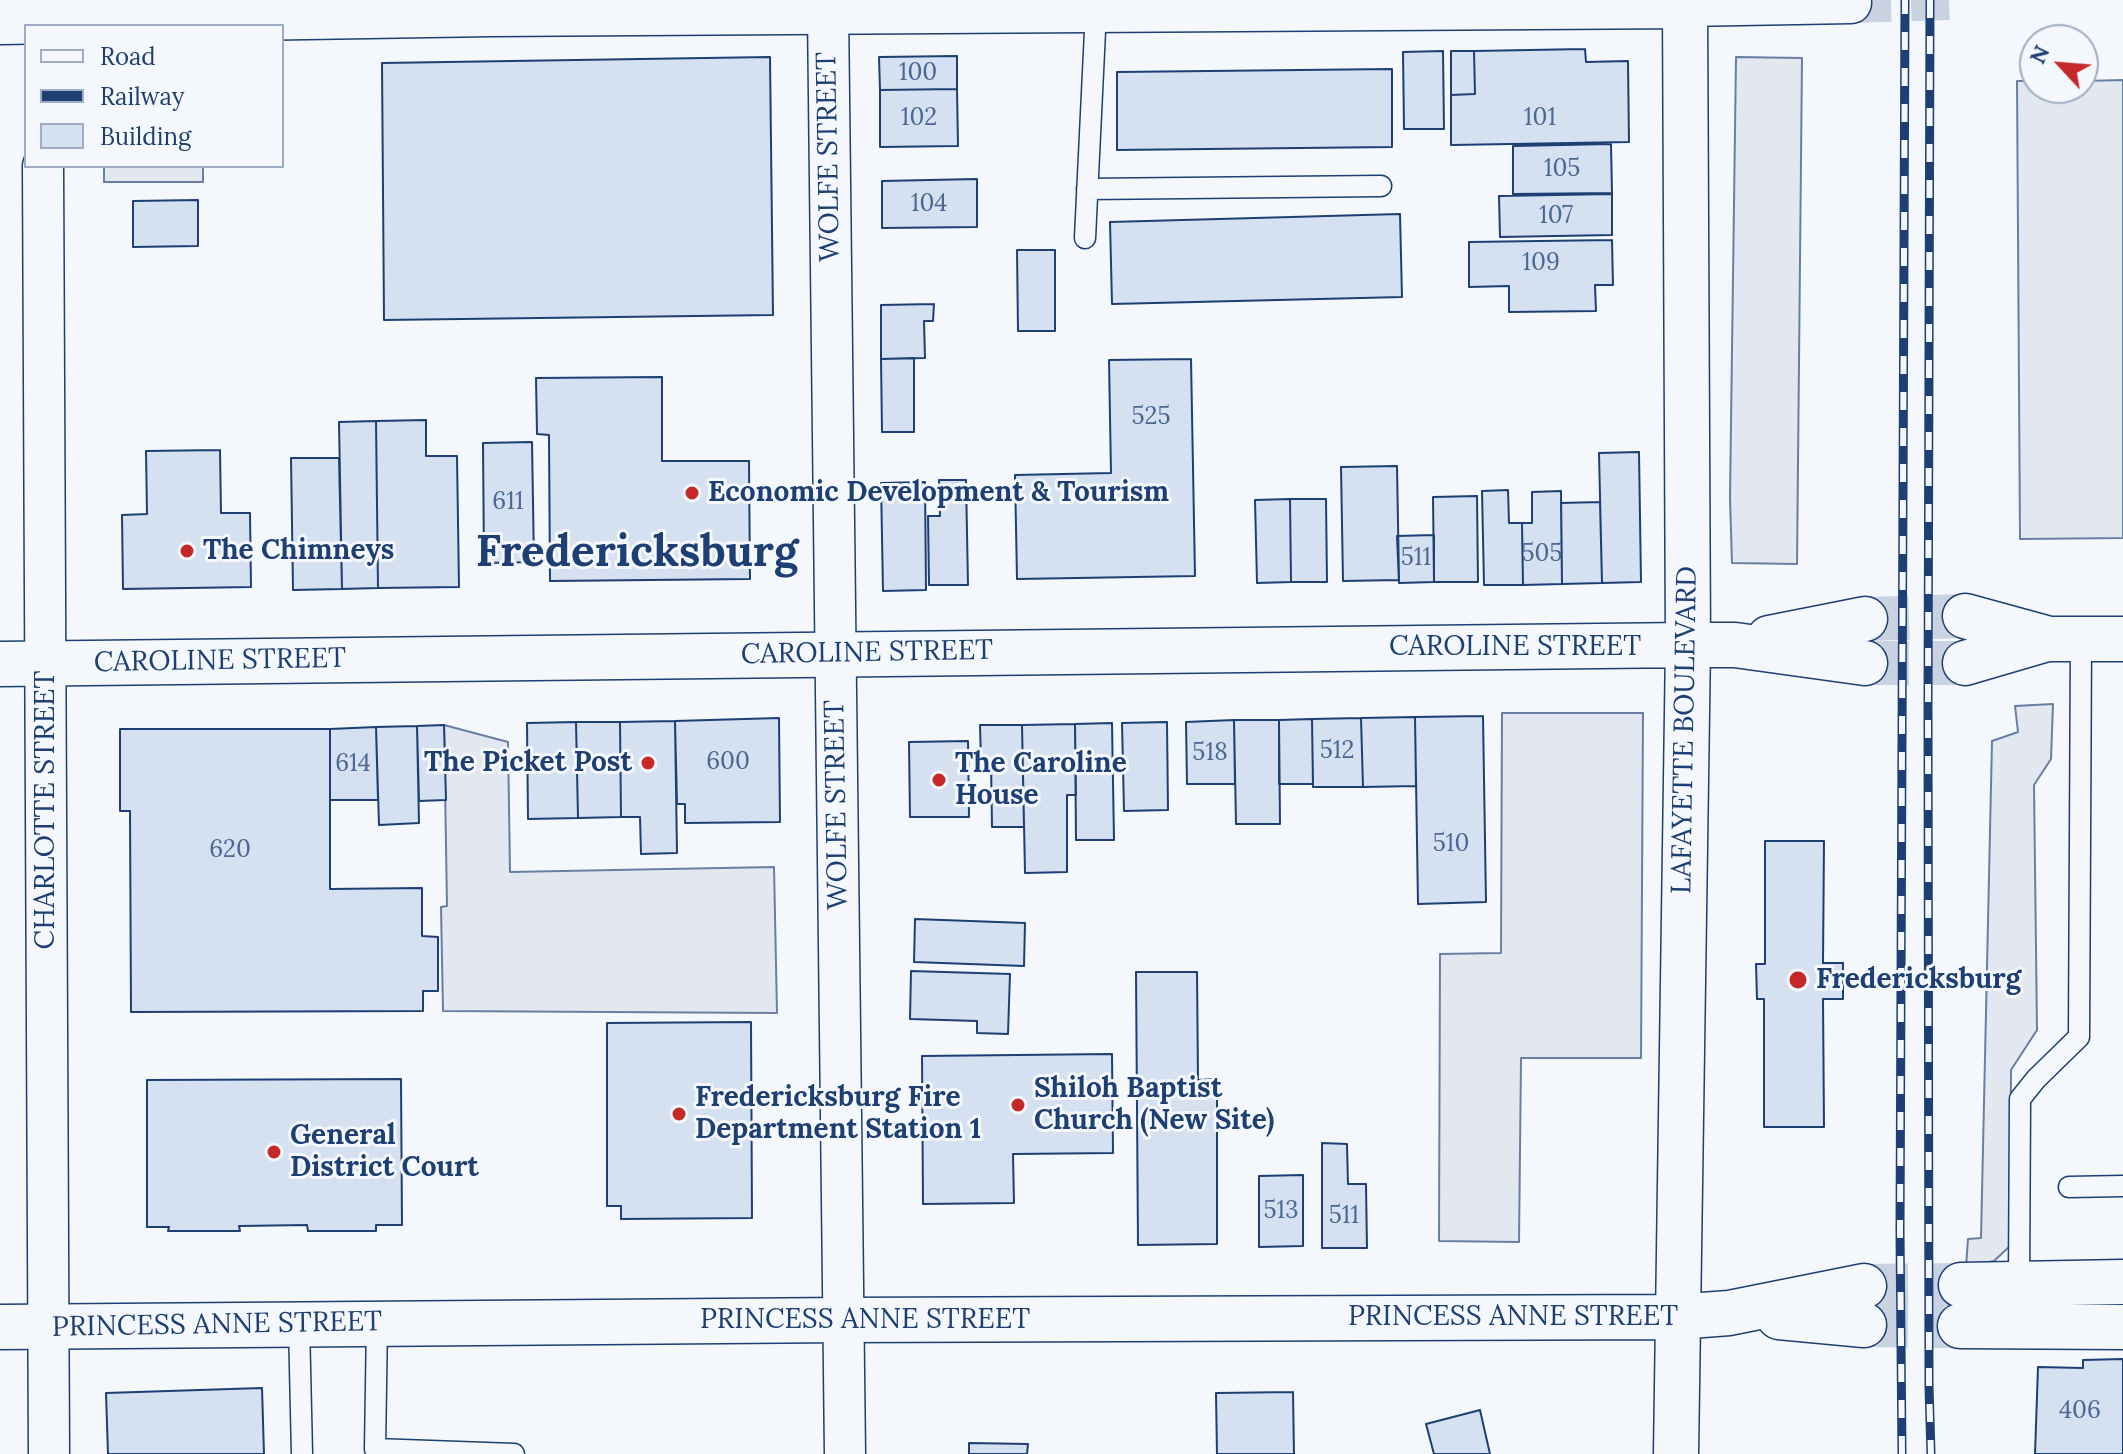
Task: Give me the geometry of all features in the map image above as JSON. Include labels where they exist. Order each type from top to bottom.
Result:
[{"type":"main road","points":[[28,23],[828,12],[1685,6]]},
{"type":"main road","name":"LAFAYETTE BOULEVARD","points":[[1676,1454],[1688,645],[1685,6]]},
{"type":"main road","points":[[1965,616],[2085,639]]},
{"type":"main road","name":"CAROLINE STREET","points":[[1735,645],[1865,619]]},
{"type":"main road","points":[[1965,663],[2085,639]]},
{"type":"main road","name":"CAROLINE STREET","points":[[0,664],[1688,645],[1735,645],[1865,663]]},
{"type":"main road","points":[[2123,1282],[2019,1284],[1961,1305],[2123,1327]]},
{"type":"main road","name":"PRINCESS ANNE STREET","points":[[0,1327],[1676,1317],[1864,1306]]},
{"type":"street","points":[[1685,6],[1851,3]]},
{"type":"street","name":"WOLFE STREET","points":[[828,12],[845,1454]]},
{"type":"street","name":"CHARLOTTE STREET","points":[[43,168],[49,1454]]},
{"type":"lane","points":[[1085,238],[1096,10]]},
{"type":"lane","points":[[1087,189],[1381,186]]},
{"type":"lane","points":[[2019,1284],[2020,1099],[2079,1037],[2085,639]]},
{"type":"lane","points":[[2069,1187],[2123,1186]]},
{"type":"lane","points":[[377,1323],[375,1449],[514,1454]]},
{"type":"lane","points":[[299,1324],[302,1454]]},
{"type":"shaded area","points":[[1736,57],[1802,58],[1797,564],[1732,563],[1730,498]]},
{"type":"shaded area","points":[[2123,80],[2123,538],[2020,539],[2017,81],[2019,104],[2099,104],[2099,81]]},
{"type":"shaded area","points":[[104,168],[203,168],[203,182],[104,182]]},
{"type":"shaded area","points":[[2053,704],[2051,759],[2034,785],[2037,1030],[2011,1070],[2010,1246],[1994,1261],[1966,1267],[1968,1239],[1981,1238],[1992,741],[2018,732],[2015,706]]},
{"type":"shaded area","points":[[1502,713],[1643,713],[1641,1058],[1521,1058],[1519,1242],[1439,1241],[1440,954],[1501,953]]},
{"type":"shaded area","points":[[444,725],[508,742],[510,872],[774,867],[777,1013],[443,1011],[441,907],[447,906]]},
{"type":"building","points":[[1585,49],[1586,62],[1628,61],[1629,142],[1451,145],[1451,95],[1475,94],[1474,51]]},
{"type":"building","points":[[1443,51],[1444,129],[1404,129],[1403,52]]},
{"type":"building","points":[[1451,51],[1474,51],[1475,94],[1451,95]]},
{"type":"building","points":[[957,56],[957,89],[880,90],[879,57]]},
{"type":"building","points":[[770,57],[773,315],[384,320],[382,63]]},
{"type":"building","points":[[1392,69],[1392,147],[1117,150],[1117,72]]},
{"type":"building","points":[[957,89],[958,146],[880,147],[880,90]]},
{"type":"building","points":[[1611,144],[1612,193],[1513,194],[1513,146]]},
{"type":"building","points":[[977,179],[977,227],[882,228],[882,181]]},
{"type":"building","points":[[1612,194],[1612,235],[1500,237],[1499,196]]},
{"type":"building","points":[[198,200],[198,246],[133,247],[133,201]]},
{"type":"building","points":[[1400,214],[1402,297],[1112,304],[1110,222]]},
{"type":"building","points":[[1612,240],[1613,285],[1595,285],[1596,311],[1509,312],[1509,286],[1469,287],[1469,242]]},
{"type":"building","points":[[1017,250],[1055,250],[1055,331],[1018,331]]},
{"type":"building","points":[[934,304],[933,321],[924,321],[925,358],[881,359],[881,305]]},
{"type":"building","points":[[914,358],[914,432],[882,432],[881,359]]},
{"type":"building","points":[[1191,359],[1195,576],[1017,579],[1015,475],[1111,473],[1109,360]]},
{"type":"building","points":[[662,377],[662,461],[749,461],[750,579],[550,581],[549,435],[537,434],[536,378]]},
{"type":"building","points":[[426,420],[426,456],[457,456],[459,587],[378,588],[376,421]]},
{"type":"building","points":[[376,421],[378,588],[342,589],[339,422]]},
{"type":"building","points":[[532,442],[534,562],[484,563],[483,443]]},
{"type":"building","name":"The Chimneys","points":[[220,450],[221,513],[250,513],[251,587],[123,589],[122,515],[147,514],[146,451]]},
{"type":"building","points":[[1639,452],[1641,582],[1602,583],[1599,453]]},
{"type":"building","points":[[291,458],[339,458],[342,589],[293,590]]},
{"type":"building","points":[[1397,466],[1399,580],[1343,581],[1341,467]]},
{"type":"building","points":[[939,480],[966,480],[968,585],[929,585],[928,516],[940,516]]},
{"type":"building","points":[[925,482],[926,590],[883,591],[881,483]]},
{"type":"building","points":[[1508,490],[1509,523],[1522,523],[1523,585],[1484,585],[1482,491]]},
{"type":"building","points":[[1561,491],[1562,584],[1523,585],[1522,523],[1532,523],[1532,492]]},
{"type":"building","points":[[1477,496],[1478,582],[1434,582],[1433,497]]},
{"type":"building","points":[[1290,499],[1326,499],[1327,582],[1291,582]]},
{"type":"building","points":[[1290,499],[1291,582],[1257,583],[1255,500]]},
{"type":"building","points":[[1600,502],[1602,583],[1562,584],[1561,503]]},
{"type":"building","points":[[1434,535],[1434,582],[1399,583],[1397,536]]},
{"type":"building","points":[[1483,716],[1486,902],[1418,904],[1415,717]]},
{"type":"building","points":[[1415,717],[1416,786],[1363,787],[1361,718]]},
{"type":"building","points":[[779,718],[780,822],[685,823],[685,804],[677,804],[675,721]]},
{"type":"building","points":[[1361,718],[1363,787],[1313,787],[1312,719]]},
{"type":"building","points":[[1312,719],[1313,784],[1279,784],[1279,720]]},
{"type":"building","points":[[1234,720],[1279,720],[1280,824],[1236,824]]},
{"type":"building","points":[[1234,720],[1235,784],[1187,784],[1186,722]]},
{"type":"building","name":"The Picket Post","points":[[675,721],[677,853],[641,854],[640,817],[621,817],[620,722]]},
{"type":"building","points":[[576,722],[578,818],[528,819],[527,723]]},
{"type":"building","points":[[576,722],[620,722],[621,817],[578,818]]},
{"type":"building","points":[[1167,722],[1168,810],[1124,811],[1122,723]]},
{"type":"building","points":[[1112,723],[1114,840],[1076,840],[1075,724]]},
{"type":"building","points":[[1075,724],[1076,795],[1067,795],[1067,872],[1025,873],[1022,725]]},
{"type":"building","points":[[444,725],[446,800],[419,801],[417,726]]},
{"type":"building","points":[[980,725],[1022,725],[1024,827],[992,827],[991,763],[981,763]]},
{"type":"building","points":[[417,726],[419,823],[379,825],[376,727]]},
{"type":"building","points":[[376,727],[378,800],[330,800],[330,729]]},
{"type":"building","points":[[120,729],[330,729],[330,889],[422,888],[422,936],[438,937],[438,991],[423,991],[423,1011],[131,1012],[130,811],[120,811]]},
{"type":"building","name":"The Caroline House","points":[[968,741],[969,817],[910,817],[909,742]]},
{"type":"building","points":[[1765,841],[1824,841],[1823,963],[1843,963],[1843,999],[1823,999],[1824,1127],[1764,1127],[1764,999],[1757,999],[1756,964],[1765,964]]},
{"type":"building","points":[[915,919],[1025,923],[1024,966],[914,962]]},
{"type":"building","points":[[911,971],[1010,974],[1008,1034],[977,1033],[977,1021],[910,1019]]},
{"type":"building","points":[[1136,972],[1197,972],[1198,1080],[1217,1079],[1217,1244],[1138,1245]]},
{"type":"building","name":"Fredericksburg Fire Department Station 1","points":[[751,1022],[752,1218],[621,1219],[621,1206],[607,1206],[607,1023]]},
{"type":"building","name":"Shiloh Baptist Church (New Site)","points":[[1112,1054],[1113,1153],[1013,1154],[1014,1203],[923,1204],[922,1056]]},
{"type":"building","name":"General District Court","points":[[401,1079],[402,1225],[376,1225],[376,1231],[308,1231],[307,1225],[239,1226],[240,1231],[168,1231],[169,1227],[147,1227],[147,1080]]},
{"type":"building","points":[[1322,1143],[1347,1144],[1348,1184],[1366,1184],[1367,1248],[1322,1248]]},
{"type":"building","points":[[1303,1175],[1303,1246],[1259,1247],[1259,1176]]},
{"type":"building","points":[[2123,1359],[2123,1454],[2035,1454],[2038,1367],[2083,1368],[2083,1360]]},
{"type":"building","points":[[262,1388],[264,1454],[108,1454],[106,1393]]},
{"type":"building","points":[[1293,1392],[1294,1454],[1217,1454],[1216,1393]]},
{"type":"building","points":[[1480,1410],[1490,1454],[1434,1454],[1426,1424]]},
{"type":"building","points":[[969,1443],[1028,1444],[1027,1454],[969,1454]]},
{"type":"tunnel","points":[[1851,3],[1949,0]]},
{"type":"tunnel","points":[[1865,619],[1965,616]]},
{"type":"tunnel","points":[[1865,663],[1965,663]]},
{"type":"tunnel","points":[[1864,1286],[1961,1285]]},
{"type":"tunnel","points":[[1864,1325],[1960,1326]]},
{"type":"railway","points":[[1902,1454],[1900,1231],[1905,0]]},
{"type":"railway","points":[[1930,0],[1928,708],[1931,1454]]},
{"type":"place","name":"Economic Development & Tourism","points":[[692,493]]},
{"type":"place","name":"The Chimneys","points":[[187,551]]},
{"type":"place","name":"The Picket Post","points":[[648,763]]},
{"type":"place","name":"The Caroline House","points":[[939,780]]},
{"type":"place","name":"Fredericksburg","points":[[1798,980]]},
{"type":"place","name":"Shiloh Baptist Church (New Site)","points":[[1018,1105]]},
{"type":"place","name":"Fredericksburg Fire Department Station 1","points":[[679,1114]]},
{"type":"place","name":"General District Court","points":[[274,1152]]},
{"type":"district","name":"Fredericksburg","points":[[637,553]]}]
